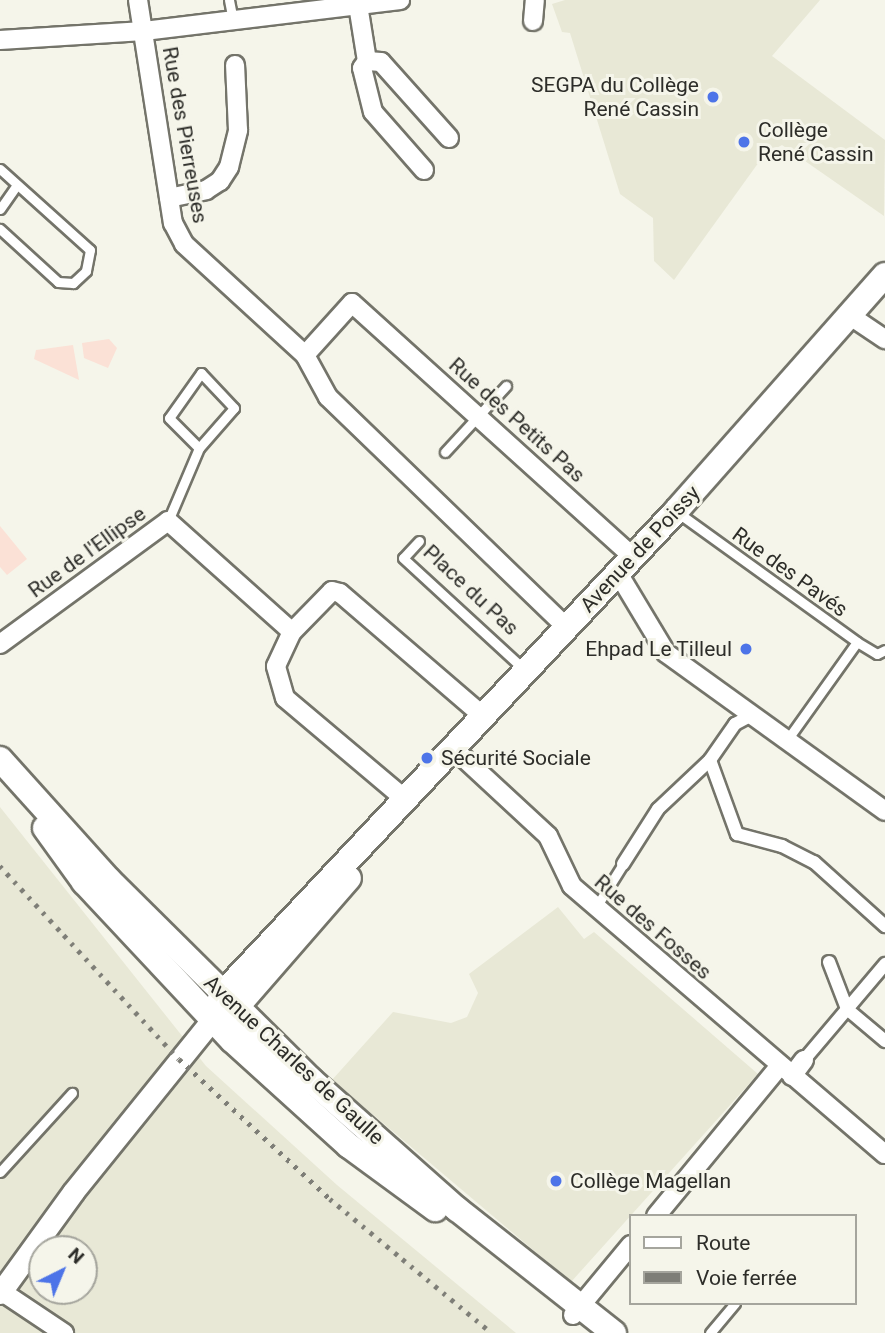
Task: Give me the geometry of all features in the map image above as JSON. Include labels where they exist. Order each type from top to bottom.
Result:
[{"type":"main road","name":"Avenue de Poissy","points":[[220,1012],[254,959],[358,846],[398,809],[484,718],[676,511],[852,317],[885,275]]},
{"type":"main road","name":"Avenue Charles de Gaulle","points":[[0,759],[197,968],[220,1012],[275,1044],[349,1115],[576,1311],[597,1333]]},
{"type":"main road","name":"Avenue Charles de Gaulle","points":[[0,766],[106,906],[139,943],[220,1012],[349,1146],[576,1311],[614,1333]]},
{"type":"main road","name":"Avenue de Poissy","points":[[220,1012],[255,987],[338,893],[398,809]]},
{"type":"main road","points":[[197,968],[226,970],[254,959]]},
{"type":"main road","points":[[255,987],[275,1044]]},
{"type":"street","name":"Rue des Pierreuses","points":[[138,0],[173,223],[184,244],[305,355],[328,397],[567,628]]},
{"type":"street","points":[[0,40],[144,31],[357,3],[400,0]]},
{"type":"street","points":[[533,21],[535,0]]},
{"type":"street","points":[[357,3],[367,61],[362,68],[373,112],[424,170]]},
{"type":"street","points":[[367,61],[381,62],[449,138]]},
{"type":"street","points":[[169,198],[206,190],[220,181],[229,167],[238,130],[234,65]]},
{"type":"street","name":"Rue des Petits Pas","points":[[305,355],[352,303],[478,416],[626,565],[666,653],[885,811]]},
{"type":"street","points":[[852,317],[885,339]]},
{"type":"street","name":"Rue de l'Ellipse","points":[[0,644],[168,521],[292,632]]},
{"type":"street","points":[[398,809],[285,698],[276,666],[292,632],[332,591],[340,593],[484,718]]},
{"type":"street","points":[[623,864],[658,808],[710,760],[734,724],[750,716]]},
{"type":"street","name":"Rue des Fosses","points":[[454,749],[548,836],[572,886],[885,1154]]},
{"type":"street","points":[[710,760],[737,835],[782,846],[814,862],[885,926]]},
{"type":"street","points":[[106,906],[137,956],[220,1012],[306,1089],[349,1115]]},
{"type":"street","points":[[828,962],[848,1009],[885,1041]]},
{"type":"street","points":[[658,1214],[786,1071],[804,1060],[885,964]]},
{"type":"street","points":[[64,1333],[0,1292],[73,1192],[220,1012]]},
{"type":"street","points":[[576,1311],[630,1246]]},
{"type":"lane","points":[[229,0],[233,20]]},
{"type":"lane","points":[[0,170],[90,250],[86,271],[73,283],[58,282],[0,229]]},
{"type":"lane","points":[[0,209],[17,185]]},
{"type":"lane","points":[[168,521],[199,448],[234,408],[201,373],[169,418],[199,448]]},
{"type":"lane","points":[[445,452],[506,386]]},
{"type":"lane","name":"Rue des Pavés","points":[[676,511],[857,642],[877,654],[885,650]]},
{"type":"lane","name":"Place du Pas","points":[[419,541],[403,558],[526,672]]},
{"type":"lane","points":[[786,742],[857,642]]},
{"type":"lane","points":[[596,908],[623,864]]},
{"type":"lane","points":[[0,1172],[72,1093]]},
{"type":"lane","points":[[710,1333],[733,1305]]},
{"type":"shaded area","name":"Collège René Cassin","points":[[565,0],[820,0],[772,56],[885,140],[884,216],[782,145],[764,155],[674,280],[654,261],[653,218],[620,194],[570,33],[562,32],[552,4]]},
{"type":"shaded area","points":[[109,339],[117,348],[108,368],[84,358],[82,343]]},
{"type":"shaded area","points":[[73,345],[79,380],[34,359],[36,350]]},
{"type":"shaded area","points":[[0,526],[27,559],[7,575],[0,567]]},
{"type":"shaded area","points":[[0,807],[206,1066],[337,1185],[516,1333],[0,1333]]},
{"type":"shaded area","name":"Collège Magellan","points":[[558,907],[584,939],[594,932],[758,1074],[571,1282],[332,1080],[393,1012],[451,1023],[467,1017],[478,993],[469,974]]},
{"type":"railway","points":[[0,866],[179,1059],[330,1199],[492,1333]]},
{"type":"place","name":"SEGPA du Collège René Cassin","points":[[713,97]]},
{"type":"place","name":"Collège René Cassin","points":[[744,142]]},
{"type":"place","name":"Ehpad Le Tilleul","points":[[746,649]]},
{"type":"place","name":"Sécurité Sociale","points":[[427,758]]},
{"type":"place","name":"Collège Magellan","points":[[556,1181]]}]
